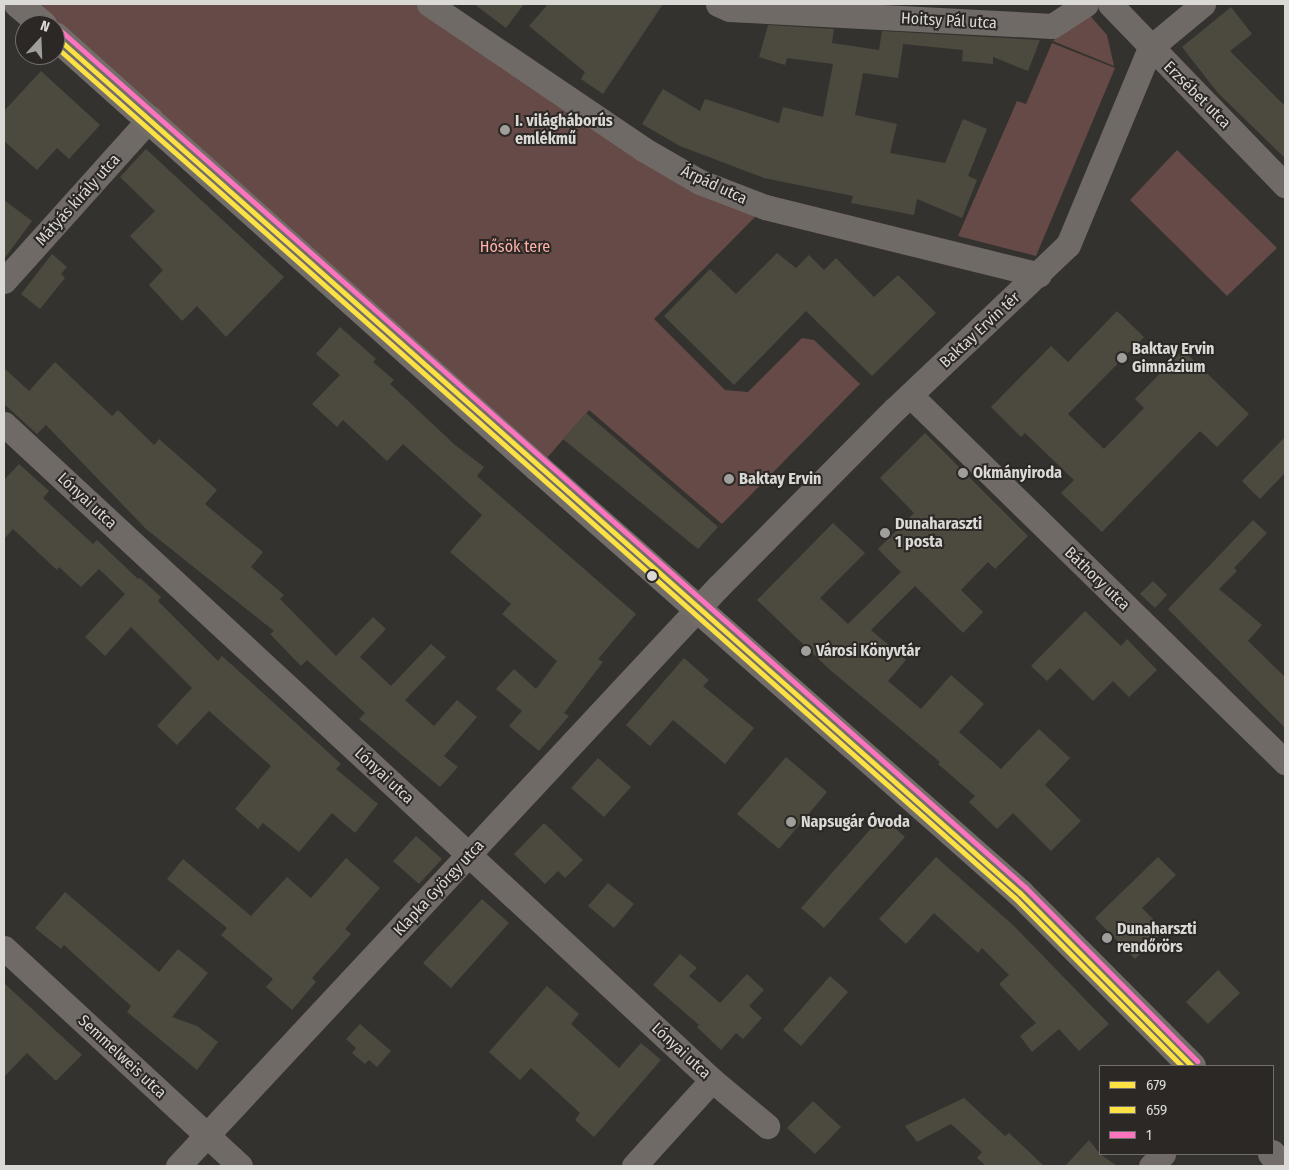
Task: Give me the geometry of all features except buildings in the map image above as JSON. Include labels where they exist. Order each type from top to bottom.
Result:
[{"type":"main road","points":[[18,4],[31,15]]},
{"type":"main road","points":[[65,45],[150,118],[698,609],[1020,893],[1191,1065]]},
{"type":"main road","points":[[1273,1155],[1283,1166]]},
{"type":"street","name":"Árpád utca","points":[[429,4],[643,149],[700,182],[765,207],[1039,275]]},
{"type":"street","name":"Hoitsy Pál utca","points":[[718,4],[729,9],[1052,26],[1086,4]]},
{"type":"street","name":"Erzsébet utca","points":[[1110,4],[1150,48],[1285,184]]},
{"type":"street","points":[[1150,48],[1203,4]]},
{"type":"street","name":"Baktay Ervin tér","points":[[698,609],[910,395],[1039,275],[1068,245],[1150,48]]},
{"type":"street","name":"Mátyás király utca","points":[[4,280],[150,118]]},
{"type":"street","name":"Báthory utca","points":[[910,395],[1285,762]]},
{"type":"street","name":"Lónyai utca","points":[[4,424],[712,1080],[767,1126]]},
{"type":"street","name":"Klapka György utca","points":[[178,1166],[698,609]]},
{"type":"street","name":"Semmelweis utca","points":[[4,948],[240,1166]]},
{"type":"street","points":[[634,1166],[712,1080]]},
{"type":"street","points":[[1151,1166],[1162,1155]]},
{"type":"green space","name":"Hősök tere","points":[[4,4],[429,4],[643,149],[765,207],[654,319],[725,390],[748,392],[802,338],[814,340],[860,384],[722,524],[589,410],[538,468],[65,34],[65,15],[15,15]]},
{"type":"green space","points":[[1085,10],[1107,35],[1114,66],[1053,41]]},
{"type":"green space","points":[[1052,43],[1115,68],[1036,256],[958,236],[1017,101],[1026,104]]},
{"type":"green space","points":[[1177,150],[1277,248],[1227,296],[1130,200]]},
{"type":"transit line","name":"1","points":[[65,34],[1025,887],[1197,1061]]},
{"type":"transit line","name":"679","points":[[65,45],[1020,893],[1191,1065]]},
{"type":"transit line","name":"659","points":[[65,55],[1015,898],[1181,1065]]},
{"type":"place","name":"I. világháborús emlékmű","points":[[505,130]]},
{"type":"place","name":"Baktay Ervin Gimnázium","points":[[1122,358]]},
{"type":"place","name":"Okmányiroda","points":[[963,473]]},
{"type":"place","name":"Baktay Ervin","points":[[729,479]]},
{"type":"place","name":"Dunaharaszti 1 posta","points":[[885,533]]},
{"type":"place","name":"Városi Könyvtár","points":[[806,651]]},
{"type":"place","name":"Napsugár Óvoda","points":[[791,822]]},
{"type":"place","name":"Dunaharszti rendőrörs","points":[[1107,938]]}]
